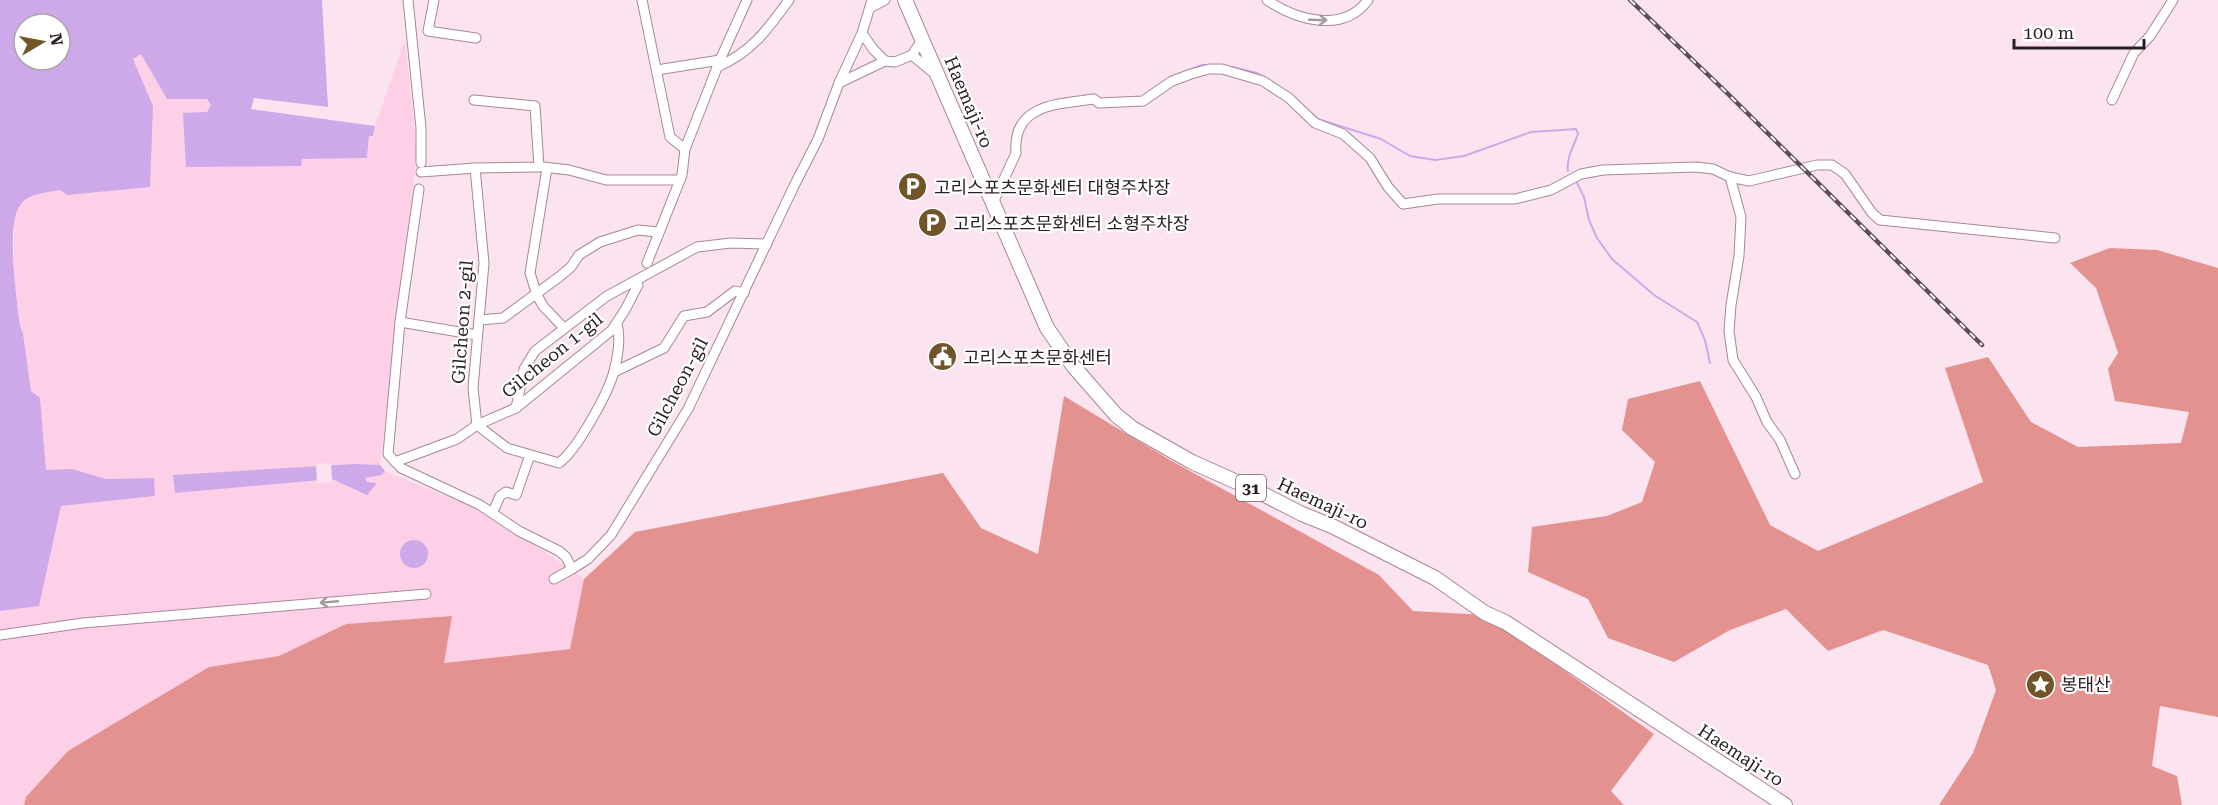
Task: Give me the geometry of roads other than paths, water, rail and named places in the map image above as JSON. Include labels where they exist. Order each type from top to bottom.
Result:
[{"type":"main road","name":"Haemaji-ro","points":[[905,0],[1047,328],[1074,367],[1116,415],[1132,428],[1192,462],[1332,526],[1435,578],[1785,805]]},
{"type":"street","points":[[408,0],[420,128],[421,167],[543,167],[569,170],[606,180],[680,180]]},
{"type":"street","points":[[434,0],[429,31],[476,38]]},
{"type":"street","points":[[642,0],[670,137],[685,148]]},
{"type":"street","points":[[647,263],[680,180],[685,148],[747,0]]},
{"type":"street","points":[[657,70],[736,60],[757,41],[789,0]]},
{"type":"street","points":[[871,4],[885,0]]},
{"type":"street","points":[[900,0],[905,0]]},
{"type":"street","points":[[1267,0],[1290,14],[1313,20],[1348,17],[1368,0]]},
{"type":"street","points":[[2112,100],[2134,53],[2150,36],[2173,0]]},
{"type":"street","name":"Gilcheon-gil","points":[[554,579],[588,559],[611,535],[688,409],[818,139],[839,83],[862,33],[871,4]]},
{"type":"street","points":[[862,33],[873,50],[885,61]]},
{"type":"street","points":[[839,83],[885,61],[895,62],[912,56],[922,40]]},
{"type":"street","points":[[912,56],[940,78]]},
{"type":"street","points":[[992,205],[1016,153],[1016,144],[1028,114],[1051,105],[1094,99],[1099,103],[1143,101],[1172,81],[1191,74],[1222,69],[1263,81],[1290,98],[1315,123],[1343,134],[1370,158],[1388,187],[1403,204],[1438,199],[1515,199],[1539,195],[1581,174],[1603,170],[1696,167],[1713,169],[1730,177],[1749,181],[1817,165],[1832,165],[1845,174],[1872,213],[1880,220],[2055,238]]},
{"type":"street","points":[[474,100],[535,106],[543,167],[530,273],[543,306],[563,327]]},
{"type":"street","name":"Gilcheon 2-gil","points":[[475,168],[484,263],[473,388],[477,425]]},
{"type":"street","points":[[1730,177],[1741,217],[1739,256],[1730,314],[1732,360],[1756,397],[1767,422],[1780,440],[1795,474]]},
{"type":"street","points":[[419,189],[400,322],[388,454],[401,468],[493,512],[519,531],[559,550],[566,557],[572,569]]},
{"type":"street","points":[[479,320],[503,318],[537,295],[571,267],[579,255],[600,242],[638,230],[658,232]]},
{"type":"street","points":[[516,408],[524,369],[534,351],[607,296],[697,247],[731,243],[767,244]]},
{"type":"street","name":"Gilcheon 1-gil","points":[[395,462],[457,440],[477,425],[516,408],[616,324],[638,285]]},
{"type":"street","points":[[614,372],[664,348],[684,316],[707,312],[735,291],[744,293]]},
{"type":"street","points":[[400,322],[477,335]]},
{"type":"street","points":[[477,425],[507,448],[559,463],[567,457],[593,417],[614,372],[620,336],[616,324]]},
{"type":"street","points":[[493,512],[500,495],[506,492],[516,495],[530,455]]},
{"type":"street","points":[[0,635],[83,623],[426,594]]},
{"type":"waterway","points":[[1169,78],[1202,65],[1209,65]]},
{"type":"waterway","points":[[1232,67],[1264,77]]},
{"type":"waterway","points":[[1302,105],[1318,119],[1381,139],[1410,156],[1435,160],[1464,156],[1531,132],[1576,129],[1578,134],[1569,157],[1568,171]]},
{"type":"waterway","points":[[1577,183],[1597,238],[1612,259],[1654,295],[1697,322],[1705,340],[1710,363]]},
{"type":"railway","points":[[1630,0],[1982,345]]},
{"type":"place","name":"고리스포츠문화센터 대형주차장","points":[[913,187]]},
{"type":"place","name":"고리스포츠문화센터 소형주차장","points":[[932,223]]},
{"type":"place","name":"고리스포츠문화센터","points":[[942,357]]},
{"type":"place","name":"봉태산","points":[[2040,684]]}]
